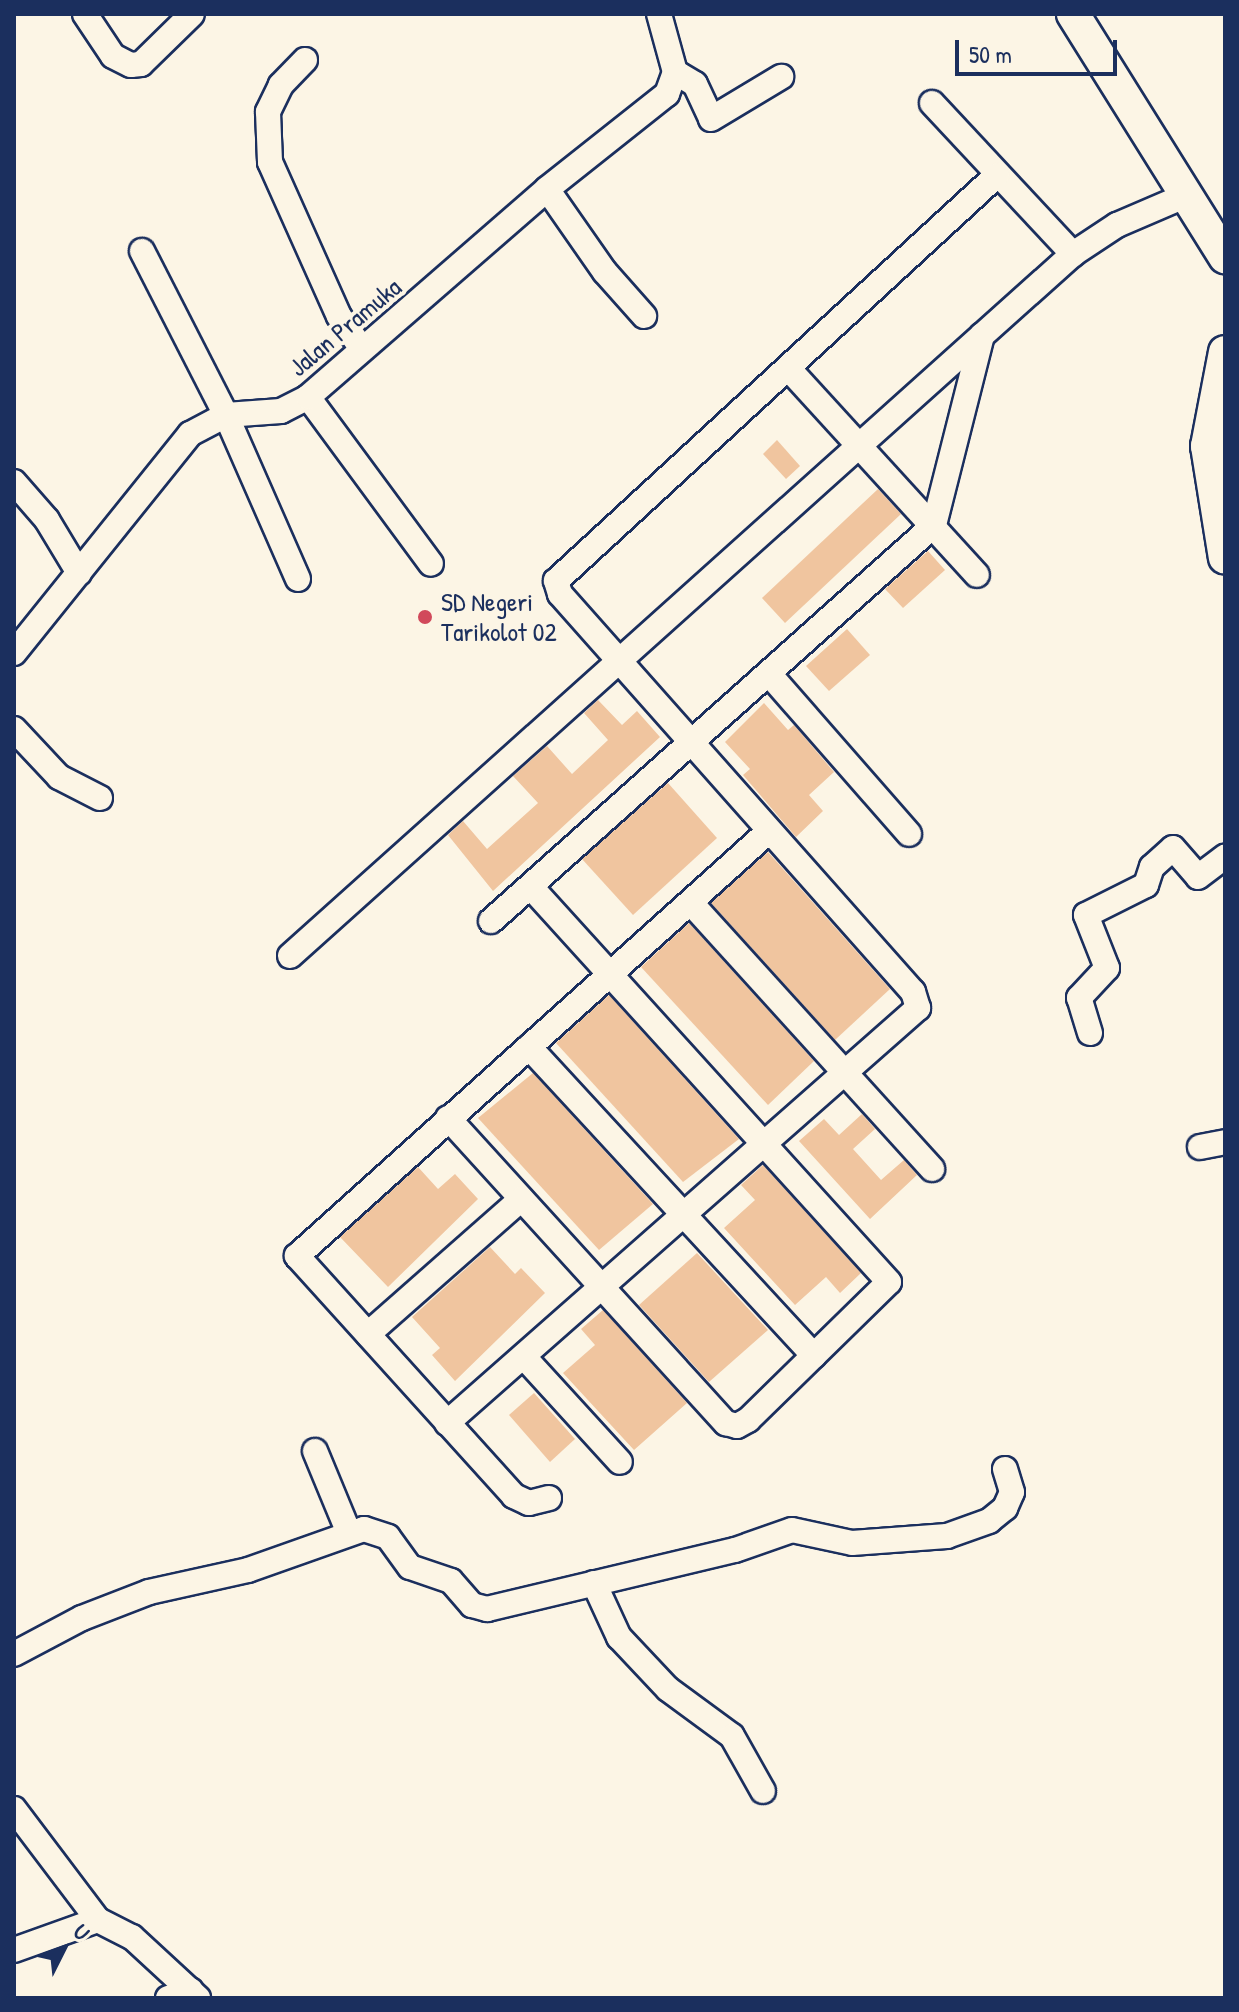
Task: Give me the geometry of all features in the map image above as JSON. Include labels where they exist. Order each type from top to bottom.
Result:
[{"type":"street","points":[[85,14],[113,56],[131,65],[141,64],[184,17]]},
{"type":"street","points":[[659,14],[675,72],[695,84],[711,119],[781,77]]},
{"type":"street","points":[[1073,14],[1189,194],[1225,257]]},
{"type":"street","points":[[305,60],[281,85],[268,112],[270,162],[333,303],[362,349]]},
{"type":"street","name":"Jalan Pramuka","points":[[14,653],[190,434],[226,415],[281,411],[308,397],[547,189],[667,94],[675,72]]},
{"type":"street","points":[[932,103],[1073,254]]},
{"type":"street","points":[[447,1423],[759,1144],[914,1015],[918,1000],[560,594],[556,581],[997,175]]},
{"type":"street","points":[[547,189],[605,272],[644,316]]},
{"type":"street","points":[[290,956],[1073,254],[1117,225],[1189,194]]},
{"type":"street","points":[[142,251],[226,415],[298,579]]},
{"type":"street","points":[[491,921],[770,675],[934,525],[982,335]]},
{"type":"street","points":[[1225,352],[1207,446],[1225,558]]},
{"type":"street","points":[[788,368],[977,575]]},
{"type":"street","points":[[308,397],[431,564]]},
{"type":"street","points":[[14,482],[47,520],[79,573]]},
{"type":"street","points":[[770,675],[909,834]]},
{"type":"street","points":[[14,729],[59,777],[100,798]]},
{"type":"street","points":[[549,1498],[529,1503],[514,1496],[297,1256],[769,831]]},
{"type":"street","points":[[1090,1033],[1079,998],[1107,968],[1086,915],[1146,885],[1152,867],[1173,848],[1198,877],[1225,857]]},
{"type":"street","points":[[448,1118],[602,1283],[726,1423],[737,1426],[748,1420],[888,1285],[888,1277],[759,1144],[531,887]]},
{"type":"street","points":[[691,903],[932,1169]]},
{"type":"street","points":[[529,1047],[684,1210],[814,1356]]},
{"type":"street","points":[[1200,1147],[1225,1142]]},
{"type":"street","points":[[368,1334],[521,1199]]},
{"type":"street","points":[[524,1357],[620,1462]]},
{"type":"street","points":[[315,1451],[349,1533]]},
{"type":"street","points":[[14,1654],[82,1618],[149,1592],[274,1563],[364,1529],[388,1537],[410,1567],[451,1581],[479,1608],[757,1544],[792,1530],[852,1543],[947,1536],[989,1521],[1005,1508],[1012,1492],[1005,1469]]},
{"type":"street","points":[[594,1583],[619,1637],[668,1689],[732,1736],[763,1791]]},
{"type":"street","points":[[14,1809],[98,1920],[132,1937],[186,1995]]},
{"type":"street","points":[[14,1950],[98,1920]]},
{"type":"building","points":[[777,440],[800,466],[786,479],[763,454]]},
{"type":"building","points":[[878,489],[901,514],[785,623],[762,598]]},
{"type":"building","points":[[928,551],[945,570],[903,608],[885,589]]},
{"type":"building","points":[[847,629],[870,655],[829,691],[806,666]]},
{"type":"building","points":[[598,700],[622,725],[637,711],[660,737],[493,891],[448,835],[463,821],[487,849],[538,803],[513,776],[547,746],[572,774],[608,740],[584,713]]},
{"type":"building","points":[[764,703],[788,730],[794,725],[834,772],[809,795],[823,811],[796,837],[743,775],[750,769],[725,742]]},
{"type":"building","points":[[668,783],[717,838],[633,915],[582,859]]},
{"type":"building","points":[[768,852],[890,989],[835,1040],[711,903]]},
{"type":"building","points":[[689,923],[814,1061],[768,1105],[641,967]]},
{"type":"building","points":[[609,995],[739,1139],[683,1182],[556,1043]]},
{"type":"building","points":[[533,1073],[653,1204],[599,1250],[478,1118]]},
{"type":"building","points":[[862,1114],[875,1129],[853,1149],[881,1180],[904,1160],[917,1175],[870,1219],[799,1141],[824,1119],[839,1135]]},
{"type":"building","points":[[763,1165],[861,1273],[840,1293],[826,1277],[795,1305],[724,1228],[755,1200],[741,1185]]},
{"type":"building","points":[[418,1167],[438,1189],[455,1174],[478,1199],[388,1287],[340,1237]]},
{"type":"building","points":[[490,1247],[515,1274],[521,1268],[545,1293],[455,1381],[432,1355],[440,1348],[412,1317]]},
{"type":"building","points":[[697,1253],[768,1330],[709,1382],[639,1305]]},
{"type":"building","points":[[603,1310],[687,1403],[634,1450],[563,1373],[595,1345],[581,1329]]},
{"type":"building","points":[[534,1393],[575,1439],[550,1462],[509,1415]]},
{"type":"place","name":"SD Negeri Tarikolot 02","points":[[425,617]]}]
